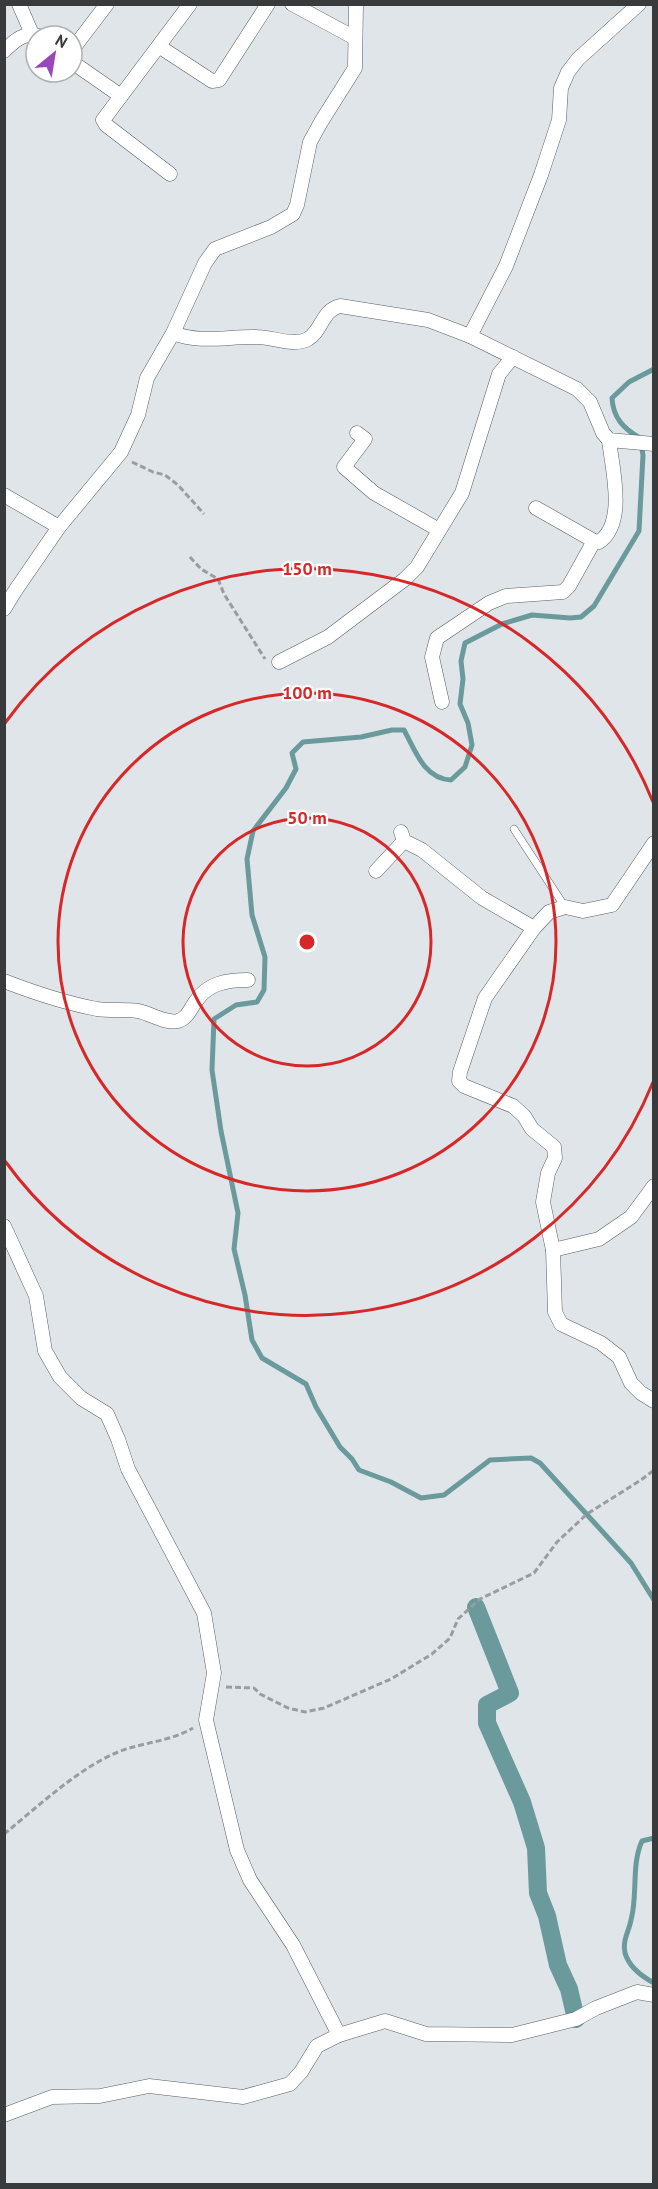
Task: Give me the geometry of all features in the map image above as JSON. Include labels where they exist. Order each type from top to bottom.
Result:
[{"type":"street","points":[[19,4],[29,24]]},
{"type":"street","points":[[84,34],[107,4]]},
{"type":"street","points":[[170,174],[106,125],[103,120],[190,4]]},
{"type":"street","points":[[160,47],[212,81],[219,80],[268,4]]},
{"type":"street","points":[[292,4],[355,38]]},
{"type":"street","points":[[4,609],[59,527],[121,452],[138,415],[147,378],[173,333],[196,277],[215,249],[278,223],[293,214],[310,142],[355,68],[356,4]]},
{"type":"street","points":[[470,336],[506,266],[541,175],[559,120],[561,88],[568,72],[578,59],[639,4]]},
{"type":"street","points":[[4,51],[12,42],[24,36]]},
{"type":"street","points":[[84,70],[121,96]]},
{"type":"street","points":[[173,333],[185,338],[201,339],[258,337],[288,341],[306,340],[312,336],[327,312],[340,306],[428,320],[470,336],[578,389],[590,402],[603,433],[609,440],[616,516],[606,538],[599,542],[594,541],[536,508]]},
{"type":"street","points":[[279,662],[318,644],[405,579],[417,567],[462,493],[500,374],[513,357]]},
{"type":"street","points":[[357,433],[365,439],[344,466],[374,493],[439,530]]},
{"type":"street","points":[[609,440],[654,444]]},
{"type":"street","points":[[4,495],[59,527]]},
{"type":"street","points":[[442,702],[432,657],[436,638],[489,603],[506,596],[563,592],[569,586],[594,541]]},
{"type":"street","points":[[376,871],[403,836],[482,898],[534,928]]},
{"type":"street","points":[[654,843],[612,905],[583,911],[565,907],[549,912],[534,928],[485,998],[459,1081],[464,1086],[513,1106],[524,1116],[532,1129],[554,1147],[555,1158],[548,1173],[543,1202],[553,1250],[555,1312],[561,1324],[602,1343],[619,1357],[631,1383],[640,1393],[654,1401]]},
{"type":"street","points":[[4,981],[52,999],[99,1009],[139,1011],[177,1022],[187,1016],[196,1000],[208,987],[229,980],[248,980]]},
{"type":"street","points":[[553,1250],[599,1239],[630,1217],[654,1186]]},
{"type":"street","points":[[4,1226],[36,1296],[45,1351],[60,1377],[81,1398],[106,1414],[118,1439],[128,1469],[204,1613],[214,1673],[206,1720],[237,1850],[250,1880],[293,1945],[339,2035]]},
{"type":"street","points":[[4,2115],[52,2097],[100,2096],[149,2086],[243,2097],[290,2084],[301,2072],[317,2046],[339,2035],[385,2021],[426,2034],[512,2035],[576,2019],[596,2008],[637,1992],[654,1995]]},
{"type":"lane","points":[[514,829],[565,907]]},
{"type":"path","points":[[121,452],[132,462],[165,475],[178,485],[204,514]]},
{"type":"path","points":[[190,557],[201,569],[218,579],[224,594],[262,655],[269,663],[279,662]]},
{"type":"path","points":[[219,1687],[254,1688],[260,1694],[288,1708],[305,1712],[324,1708],[391,1679],[432,1654],[450,1638],[458,1619],[480,1599],[534,1573],[557,1542],[587,1515],[654,1470]]},
{"type":"path","points":[[4,1834],[55,1791],[87,1768],[118,1752],[167,1740],[206,1720]]},
{"type":"waterway","points":[[654,369],[629,382],[612,398],[620,422],[640,438],[643,455],[639,531],[594,606],[581,617],[532,615],[502,624],[465,643],[461,661],[463,679],[460,704],[468,723],[472,745],[465,767],[451,780],[434,775],[422,762],[404,730],[392,730],[361,737],[303,742],[292,753],[296,769],[286,788],[253,831],[247,859],[252,915],[265,957],[264,990],[257,1002],[236,1005],[214,1019],[212,1070],[221,1131],[238,1213],[234,1249],[245,1295],[252,1340],[262,1358],[306,1384],[316,1407],[340,1447],[359,1470],[391,1482],[421,1498],[444,1495],[490,1460],[531,1458],[540,1463],[631,1563],[654,1600]]},
{"type":"waterway","points":[[476,1607],[510,1693],[487,1705],[487,1723],[522,1802],[536,1848],[538,1893],[547,1916],[558,1965],[569,1989],[576,2019]]},
{"type":"waterway","points":[[654,1838],[642,1841],[639,1850],[633,1910],[624,1949],[633,1967],[654,1983]]}]
